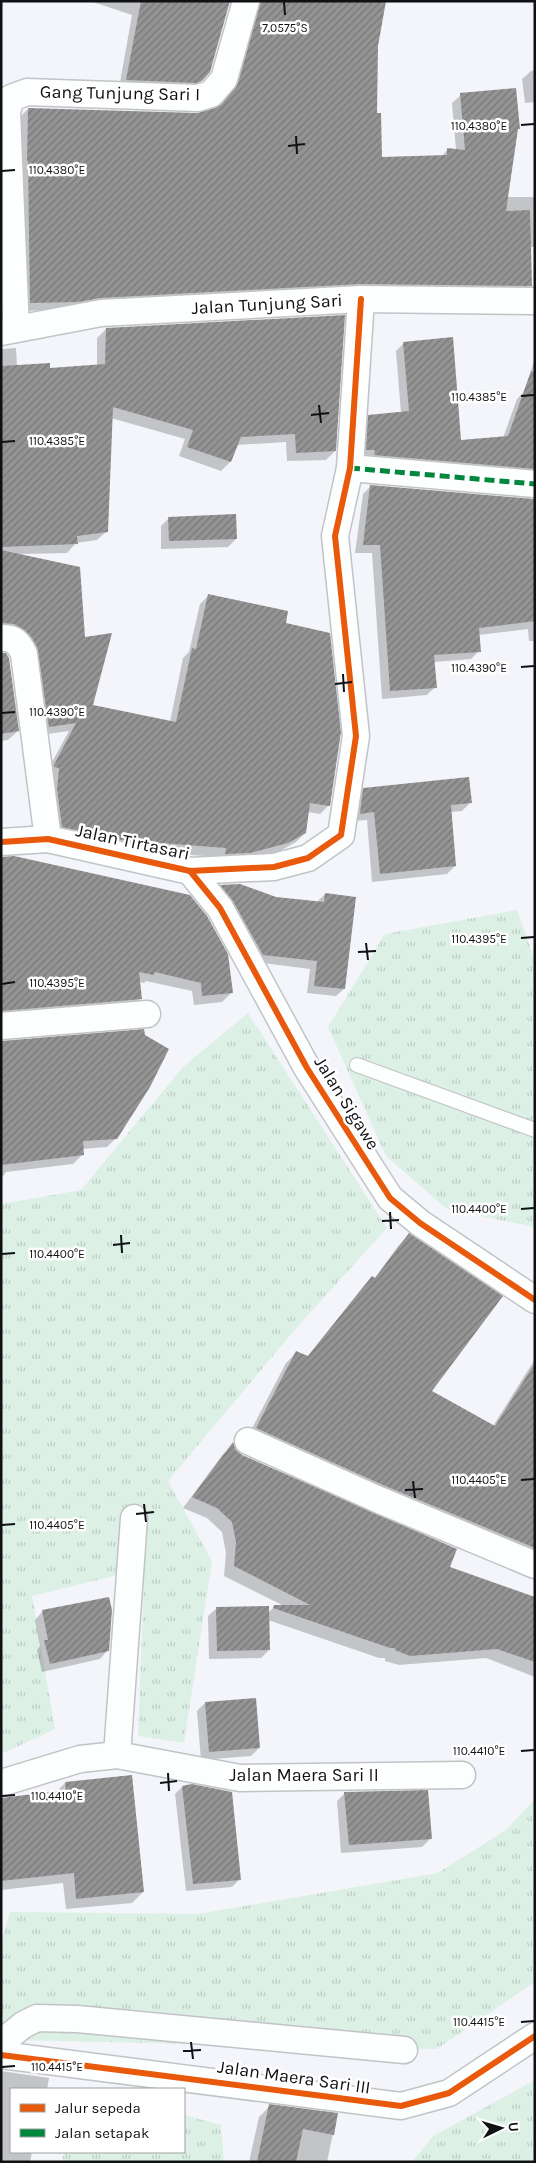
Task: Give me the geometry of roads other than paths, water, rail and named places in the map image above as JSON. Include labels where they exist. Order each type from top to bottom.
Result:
[{"type":"street","name":"Gang Tunjung Sari I","points":[[8,331],[7,112],[11,98],[27,92],[198,98],[210,94],[224,79],[246,1]]},
{"type":"street","name":"Jalan Tunjung Sari","points":[[8,331],[101,313],[361,299],[535,301]]},
{"type":"street","name":"Jalan Tirtasari","points":[[1,842],[48,839],[190,871],[274,867],[308,858],[341,835],[356,736],[335,536],[350,468],[361,299]]},
{"type":"street","points":[[350,468],[535,484]]},
{"type":"street","points":[[1,638],[8,638],[19,644],[24,654],[48,839]]},
{"type":"street","name":"Jalan Sigawe","points":[[190,871],[220,908],[307,1068],[390,1198],[420,1223],[535,1300]]},
{"type":"street","points":[[1,1026],[147,1014]]},
{"type":"street","points":[[248,1440],[377,1499],[535,1565]]},
{"type":"street","points":[[117,1756],[134,1518]]},
{"type":"street","name":"Jalan Maera Sari II","points":[[1,1783],[80,1759],[117,1756],[240,1778],[462,1774]]},
{"type":"street","points":[[1,2043],[23,2025],[37,2018],[77,2019],[404,2050]]},
{"type":"street","name":"Jalan Maera Sari III","points":[[1,2055],[401,2106],[449,2093],[535,2036]]},
{"type":"lane","points":[[357,1065],[535,1130]]}]
